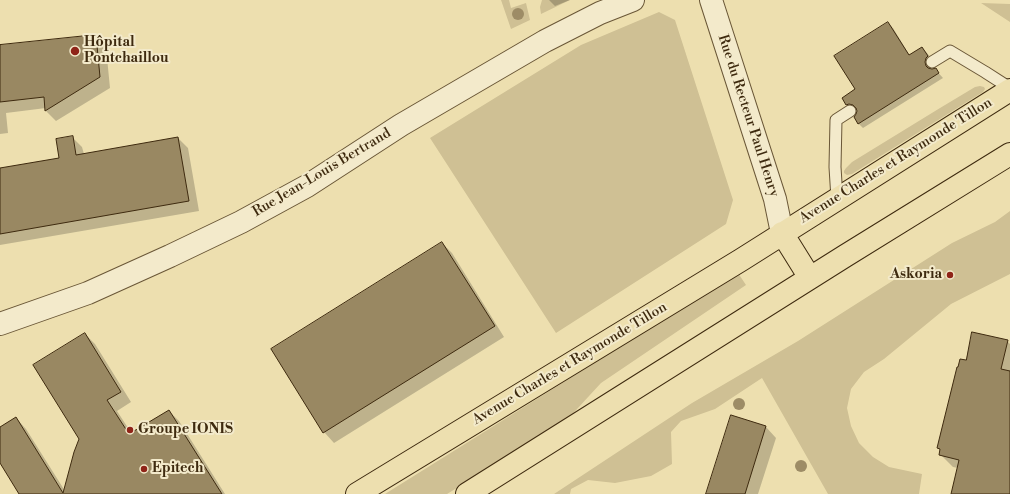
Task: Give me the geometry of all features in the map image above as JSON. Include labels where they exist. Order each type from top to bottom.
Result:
[{"type":"main road","name":"Avenue Charles et Raymonde Tillon","points":[[357,494],[741,260],[782,232],[837,199],[1010,89]]},
{"type":"main road","points":[[467,494],[1010,154]]},
{"type":"main road","points":[[782,232],[810,278]]},
{"type":"street","name":"Rue Jean-Louis Bertrand","points":[[0,324],[88,293],[241,222],[307,186],[401,125],[545,41],[600,14],[633,0]]},
{"type":"street","name":"Rue du Recteur Paul Henry","points":[[711,0],[775,199],[782,232]]},
{"type":"lane","points":[[932,62],[950,51],[1010,89]]},
{"type":"lane","points":[[837,199],[835,167],[836,120],[850,111]]},
{"type":"shaded area","points":[[501,0],[509,0],[511,8],[526,3],[530,20],[511,29]]},
{"type":"shaded area","points":[[542,0],[570,0],[541,14],[540,7]]},
{"type":"shaded area","points":[[981,3],[1010,4],[1010,22]]},
{"type":"shaded area","points":[[659,12],[675,20],[733,200],[726,224],[556,333],[430,138],[581,45]]},
{"type":"shaded area","points":[[975,87],[984,87],[985,89],[983,92],[852,174],[847,175],[844,173],[846,168],[852,162]]},
{"type":"shaded area","points":[[1010,211],[1010,274],[951,304],[884,359],[864,372],[851,389],[847,408],[851,426],[859,443],[873,457],[889,467],[922,474],[919,494],[828,494],[762,378],[715,409],[681,421],[671,432],[672,464],[651,476],[615,483],[588,480],[571,489],[570,494],[554,494],[692,403],[798,341],[952,243],[995,222]]},
{"type":"shaded area","points":[[738,273],[746,285],[601,383],[566,421],[447,494],[385,494]]},
{"type":"building","points":[[888,22],[909,55],[922,47],[928,56],[925,62],[926,66],[932,69],[936,68],[939,73],[858,124],[854,117],[857,111],[856,108],[853,105],[846,105],[842,98],[855,89],[834,56]]},
{"type":"building","points":[[96,35],[100,77],[45,111],[44,97],[0,102],[0,45]]},
{"type":"building","points":[[73,136],[76,155],[178,137],[189,201],[0,234],[0,168],[59,158],[56,139]]},
{"type":"building","points":[[442,242],[495,326],[323,433],[271,349]]},
{"type":"building","points":[[972,332],[1008,340],[1001,369],[1010,371],[1010,494],[951,494],[959,460],[939,455],[940,449],[937,448],[957,367],[960,359],[966,360]]},
{"type":"building","points":[[85,333],[121,392],[107,400],[129,434],[169,410],[222,494],[19,494],[0,463],[0,427],[16,417],[63,493],[79,439],[33,365]]},
{"type":"building","points":[[731,415],[766,426],[745,494],[706,494]]},
{"type":"place","name":"Hôpital Pontchaillou","points":[[75,51]]},
{"type":"place","name":"Askoria","points":[[950,275]]},
{"type":"place","name":"Groupe IONIS","points":[[130,430]]},
{"type":"place","name":"Epitech","points":[[144,469]]}]
